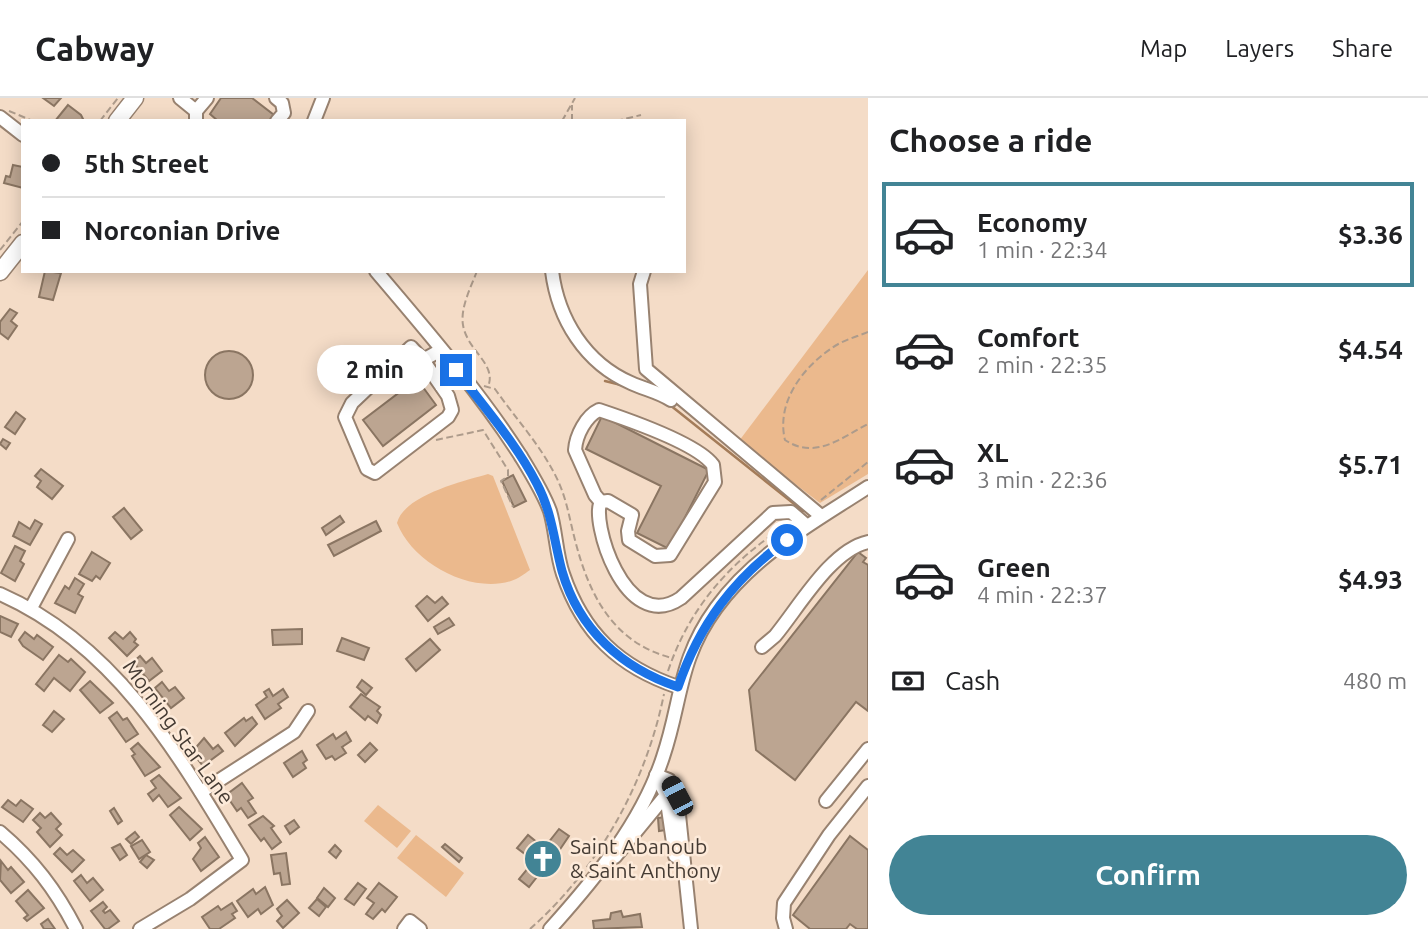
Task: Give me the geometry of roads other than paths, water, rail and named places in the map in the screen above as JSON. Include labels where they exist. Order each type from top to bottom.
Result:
[{"type":"main road","points":[[119,119],[135,98]]},
{"type":"main road","points":[[0,272],[21,246]]},
{"type":"street","points":[[180,98],[196,116],[207,98]]},
{"type":"street","points":[[276,98],[282,103],[284,113],[279,119]]},
{"type":"street","points":[[315,119],[323,98]]},
{"type":"street","points":[[2,112],[21,133]]},
{"type":"street","points":[[378,273],[441,350],[519,453],[537,483],[550,512],[563,573],[589,629],[639,672],[678,687]]},
{"type":"street","points":[[553,273],[566,324],[588,351],[617,376],[665,396],[732,443]]},
{"type":"street","points":[[643,273],[640,284],[646,369],[821,516]]},
{"type":"street","points":[[411,347],[423,360],[448,396],[452,411],[375,473],[367,468],[345,417],[352,403],[411,347]]},
{"type":"street","points":[[423,360],[441,350]]},
{"type":"street","points":[[599,410],[648,427],[702,454],[713,465],[715,482],[676,549],[663,558],[629,540],[632,515],[608,501],[601,502],[595,495],[575,450],[587,419],[599,410]]},
{"type":"street","points":[[550,929],[605,861],[637,815],[664,755],[678,687],[700,632],[716,608],[751,569],[806,525],[868,486]]},
{"type":"street","points":[[601,502],[598,513],[616,573],[632,594],[654,607],[670,605],[681,598],[773,513],[791,512],[806,525]]},
{"type":"street","points":[[31,608],[68,539]]},
{"type":"street","points":[[762,647],[775,636],[840,554],[868,542]]},
{"type":"street","name":"Morning Star Lane","points":[[0,594],[31,608],[81,643],[127,686],[201,792],[242,860],[190,899],[140,929]]},
{"type":"street","points":[[201,792],[294,732],[308,712]]},
{"type":"street","points":[[826,801],[868,749]]},
{"type":"street","points":[[656,775],[666,795],[686,929]]},
{"type":"street","points":[[656,775],[669,780],[677,796],[691,929]]},
{"type":"street","points":[[786,929],[782,918],[784,903],[829,835],[868,786]]},
{"type":"street","points":[[605,861],[620,855],[666,795]]},
{"type":"street","points":[[0,832],[33,861],[63,904],[76,929]]},
{"type":"street","points":[[404,929],[410,921],[419,929]]},
{"type":"waterway","points":[[605,381],[625,386]]},
{"type":"waterway","points":[[670,405],[803,511]]},
{"type":"place","name":"Saint Abanoub & Saint Anthony","points":[[543,859]]}]
